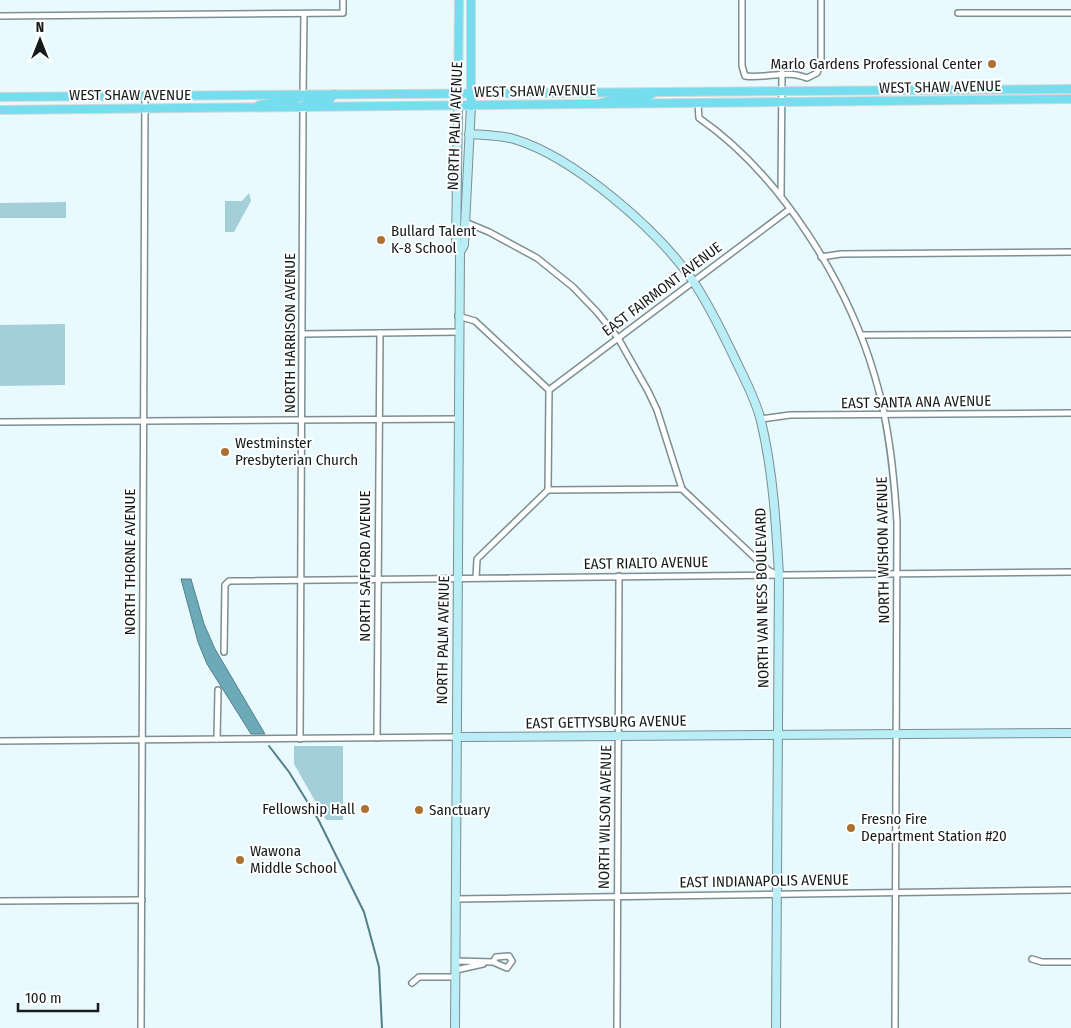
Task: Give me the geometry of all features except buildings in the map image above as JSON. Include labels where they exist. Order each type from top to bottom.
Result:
[{"type":"main road","name":"NORTH PALM AVENUE","points":[[458,106],[459,0]]},
{"type":"main road","name":"NORTH PALM AVENUE","points":[[471,0],[471,106]]},
{"type":"main road","name":"WEST SHAW AVENUE","points":[[0,97],[1071,89]]},
{"type":"main road","points":[[597,104],[609,98],[646,98],[654,92]]},
{"type":"main road","points":[[303,107],[308,101],[330,100],[334,94]]},
{"type":"main road","points":[[250,108],[274,101],[296,101],[303,95]]},
{"type":"main road","name":"WEST SHAW AVENUE","points":[[0,110],[1071,100]]},
{"type":"street","points":[[0,16],[343,13],[343,0]]},
{"type":"street","points":[[742,0],[742,66],[745,76],[756,77],[796,73],[807,78],[817,73],[820,62],[821,0]]},
{"type":"street","points":[[958,13],[1071,13]]},
{"type":"street","points":[[303,95],[304,14]]},
{"type":"street","points":[[781,195],[782,73]]},
{"type":"street","name":"NORTH THORNE AVENUE","points":[[141,1028],[145,96]]},
{"type":"street","name":"NORTH WISHON AVENUE","points":[[698,104],[699,118],[733,144],[781,195],[822,258],[845,298],[861,335],[875,377],[884,415],[895,482],[898,574],[895,1028]]},
{"type":"street","name":"NORTH PALM AVENUE","points":[[458,106],[456,246],[460,252]]},
{"type":"street","name":"NORTH PALM AVENUE","points":[[455,1028],[458,316],[460,252],[464,245],[471,106]]},
{"type":"street","name":"NORTH HARRISON AVENUE","points":[[300,739],[303,107]]},
{"type":"street","name":"NORTH VAN NESS BOULEVARD","points":[[469,134],[515,140],[560,162],[582,176],[654,235],[693,281],[729,346],[761,419],[775,500],[779,575],[776,734],[776,1028]]},
{"type":"street","name":"EAST FAIRMONT AVENUE","points":[[549,390],[790,209]]},
{"type":"street","points":[[465,222],[489,232],[547,265],[572,287],[618,338],[657,410],[682,489],[768,570],[779,575]]},
{"type":"street","points":[[822,258],[841,254],[1071,252]]},
{"type":"street","points":[[458,316],[475,321],[549,390],[548,490]]},
{"type":"street","points":[[303,334],[458,332]]},
{"type":"street","name":"NORTH SAFFORD AVENUE","points":[[377,738],[380,333]]},
{"type":"street","points":[[861,335],[1071,334]]},
{"type":"street","name":"EAST SANTA ANA AVENUE","points":[[761,419],[790,415],[1071,413]]},
{"type":"street","points":[[0,422],[458,419]]},
{"type":"street","points":[[476,578],[477,559],[548,490],[682,489]]},
{"type":"street","name":"EAST RIALTO AVENUE","points":[[224,652],[225,585],[229,580],[1071,572]]},
{"type":"street","name":"NORTH WILSON AVENUE","points":[[617,1028],[616,897],[619,576]]},
{"type":"street","points":[[217,739],[218,690]]},
{"type":"street","name":"EAST GETTYSBURG AVENUE","points":[[0,741],[897,732],[1071,733]]},
{"type":"street","name":"EAST INDIANAPOLIS AVENUE","points":[[457,899],[1071,890]]},
{"type":"street","points":[[0,901],[142,900]]},
{"type":"street","points":[[1032,959],[1042,962],[1071,962]]},
{"type":"street","points":[[412,983],[419,978],[456,969],[478,967],[493,962]]},
{"type":"shaded area","points":[[249,193],[251,201],[234,232],[225,232],[225,201],[242,201]]},
{"type":"shaded area","points":[[66,202],[66,218],[0,218],[0,203]]},
{"type":"shaded area","points":[[65,324],[65,385],[0,386],[0,325]]},
{"type":"shaded area","points":[[181,579],[191,579],[204,624],[215,649],[265,734],[251,734],[207,664],[198,642]]},
{"type":"shaded area","points":[[294,746],[343,746],[343,820],[326,820],[294,764]]},
{"type":"waterway","points":[[269,746],[289,772],[318,819],[364,912],[379,967],[382,1028]]},
{"type":"place","name":"Marlo Gardens Professional Center","points":[[992,64]]},
{"type":"place","name":"Bullard Talent K-8 School","points":[[381,240]]},
{"type":"place","name":"Westminster Presbyterian Church","points":[[225,452]]},
{"type":"place","name":"Fellowship Hall","points":[[365,809]]},
{"type":"place","name":"Sanctuary","points":[[419,810]]},
{"type":"place","name":"Fresno Fire Department Station #20","points":[[851,828]]},
{"type":"place","name":"Wawona Middle School","points":[[240,860]]}]
